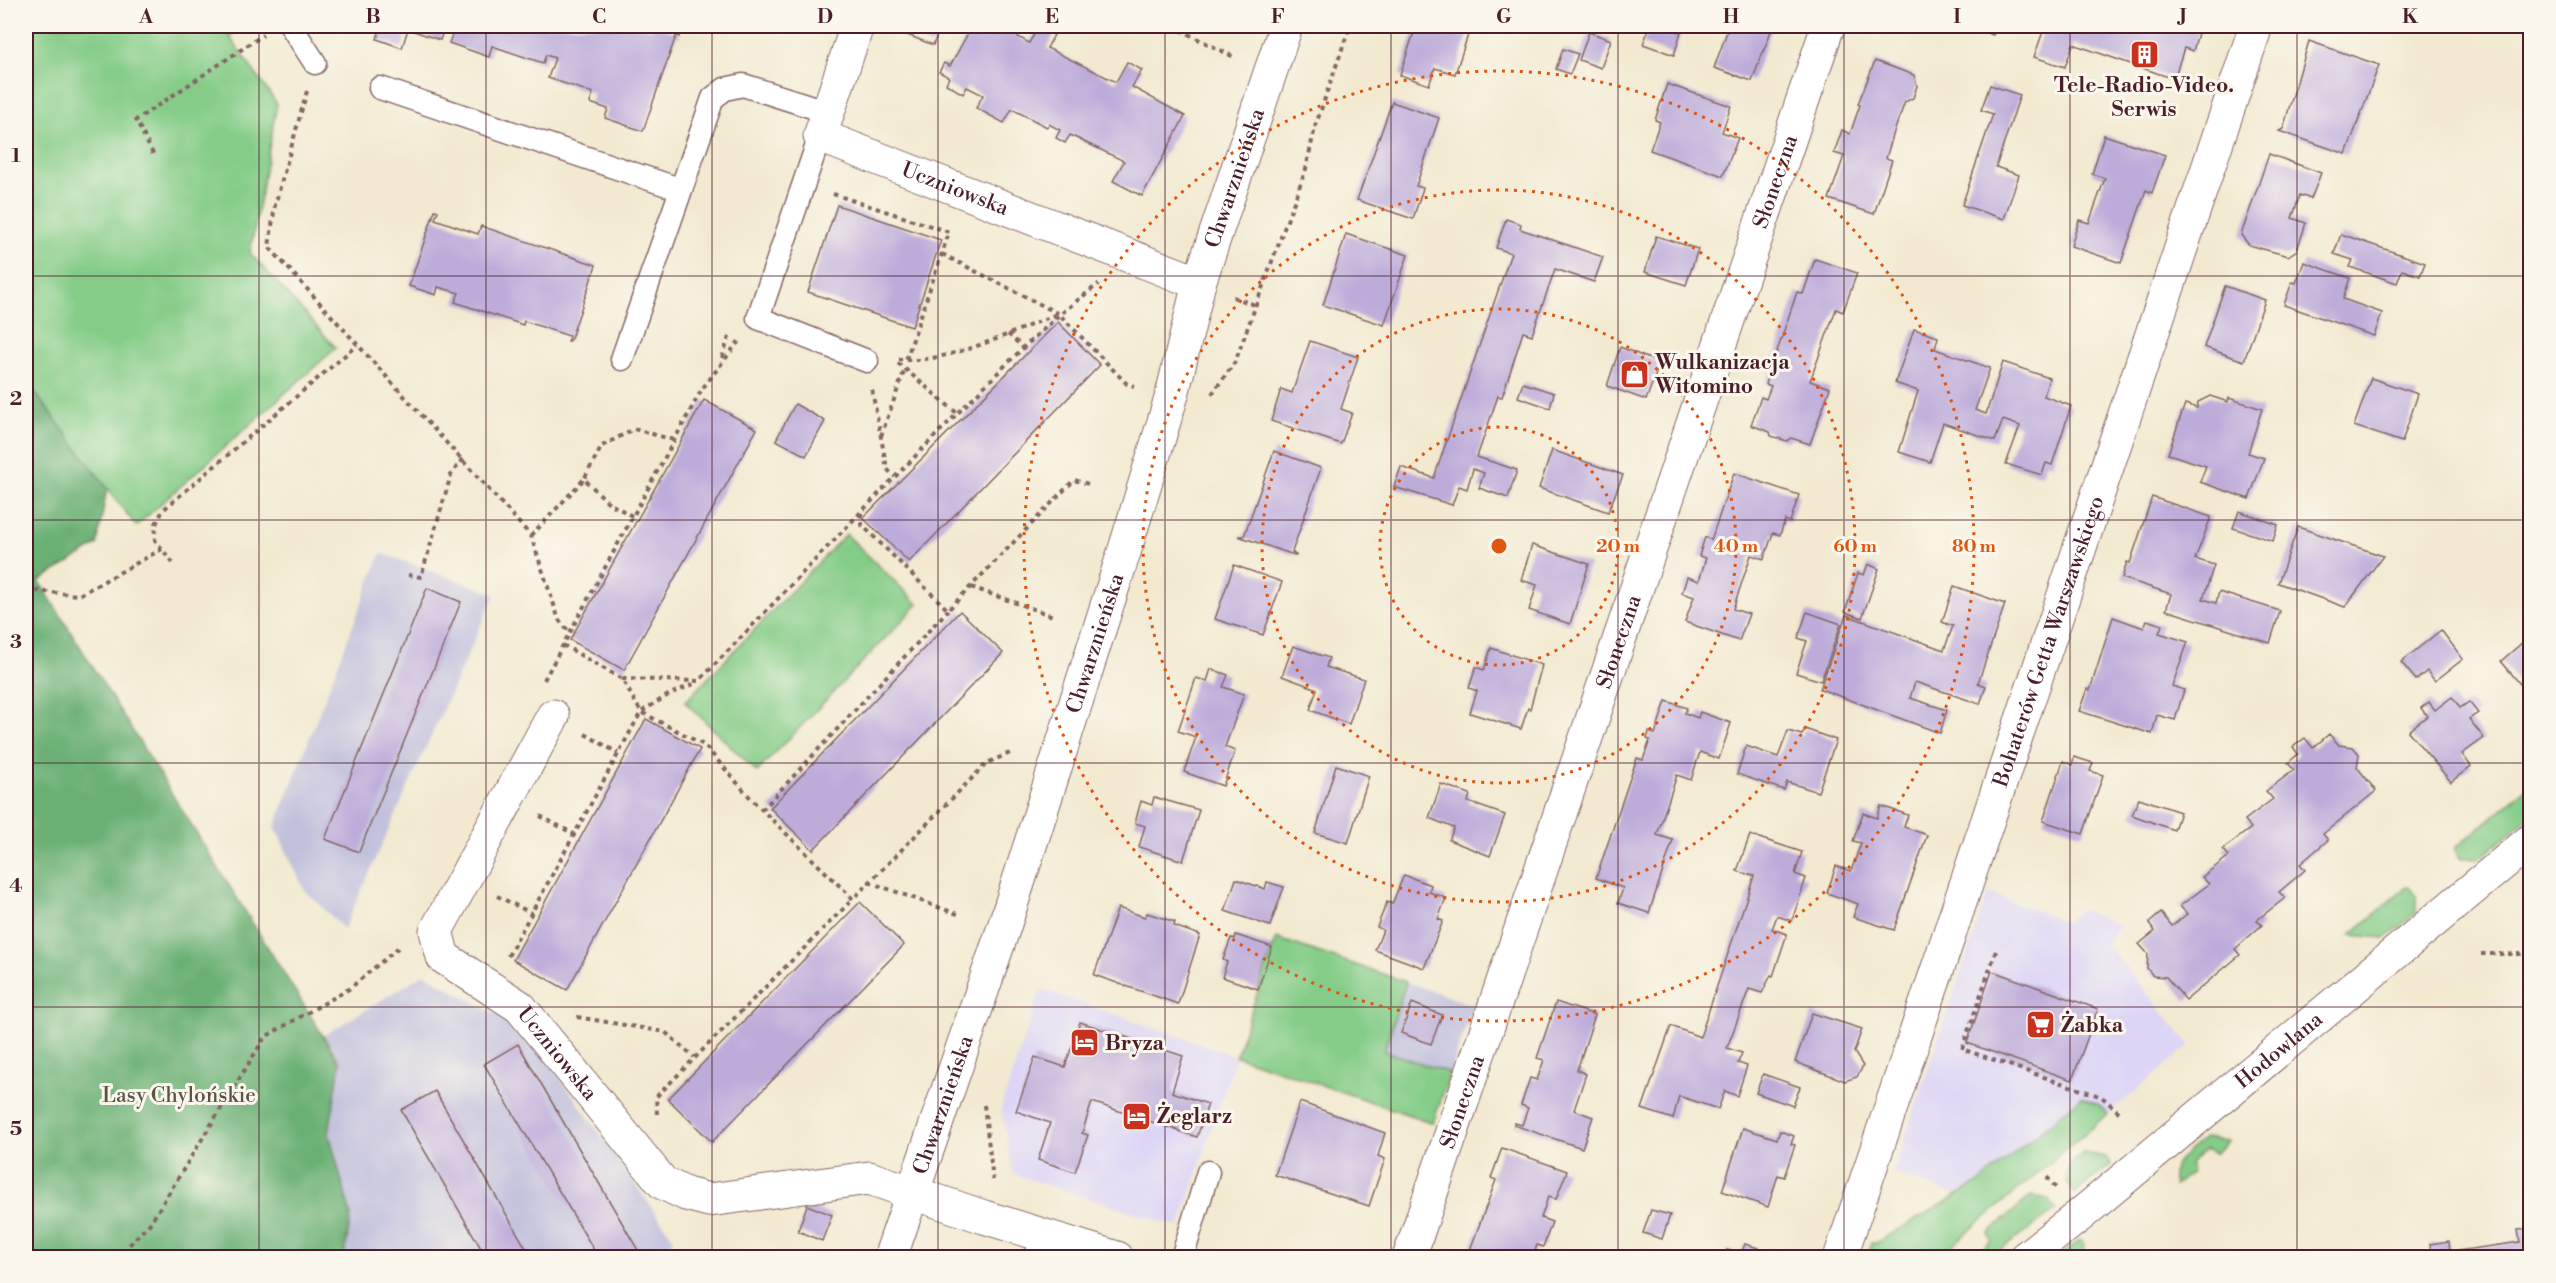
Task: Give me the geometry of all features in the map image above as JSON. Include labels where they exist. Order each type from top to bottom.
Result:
[{"type":"street","points":[[824,124],[857,26]]},
{"type":"street","name":"Chwarznieńska","points":[[890,1257],[1003,930],[1172,395],[1199,283],[1286,26]]},
{"type":"street","name":"Słoneczna","points":[[1409,1257],[1828,26]]},
{"type":"street","name":"Bohaterów Getta Warszawskiego","points":[[1840,1257],[2256,26]]},
{"type":"street","name":"Uczniowska","points":[[824,124],[1199,283]]},
{"type":"street","name":"Uczniowska","points":[[553,716],[435,931],[443,957],[520,1007],[663,1183],[709,1200],[869,1178],[912,1193]]},
{"type":"street","name":"Hodowlana","points":[[2025,1257],[2530,841]]},
{"type":"street","points":[[912,1193],[1039,1246],[1117,1257]]},
{"type":"lane","points":[[291,26],[315,63]]},
{"type":"lane","points":[[622,359],[706,110],[713,98],[725,89],[742,85],[752,87],[824,124],[758,318],[867,361]]},
{"type":"lane","points":[[380,88],[679,189]]},
{"type":"lane","points":[[1182,1257],[1208,1172]]},
{"type":"path","points":[[1172,26],[1245,61]]},
{"type":"path","points":[[1234,362],[1306,169],[1315,127],[1350,26]]},
{"type":"path","points":[[153,154],[136,120],[267,32]]},
{"type":"path","points":[[315,63],[275,205],[269,247],[463,458],[531,536],[559,620],[570,633]]},
{"type":"path","points":[[804,185],[949,232],[906,360]]},
{"type":"path","points":[[942,254],[1059,314],[1127,384],[1134,386]]},
{"type":"path","points":[[490,988],[641,712],[670,694],[699,681],[865,507],[1059,314],[1100,283],[1108,286]]},
{"type":"path","points":[[958,414],[893,359],[924,361],[1008,334],[1059,314]]},
{"type":"path","points":[[553,716],[544,681],[702,389],[758,318]]},
{"type":"path","points":[[1008,334],[1024,348]]},
{"type":"path","points":[[173,563],[155,540],[156,524],[163,510],[357,345]]},
{"type":"path","points":[[867,361],[887,469],[895,477]]},
{"type":"path","points":[[881,439],[905,369]]},
{"type":"path","points":[[531,536],[584,479],[602,446],[634,429],[674,440]]},
{"type":"path","points":[[408,575],[421,577],[451,475],[463,458]]},
{"type":"path","points":[[584,479],[609,503],[632,516]]},
{"type":"path","points":[[762,810],[948,610],[1074,480],[1092,485]]},
{"type":"path","points":[[865,507],[861,513],[862,525],[948,610]]},
{"type":"path","points":[[26,590],[79,595],[162,549]]},
{"type":"path","points":[[971,587],[1053,616]]},
{"type":"path","points":[[563,645],[622,679],[699,681]]},
{"type":"path","points":[[622,679],[641,712],[704,745],[762,810],[853,899]]},
{"type":"path","points":[[657,1121],[656,1097],[694,1057],[987,763],[1010,753]]},
{"type":"path","points":[[869,882],[960,915]]},
{"type":"path","points":[[117,1257],[151,1222],[265,1037],[349,989],[399,947]]},
{"type":"path","points":[[1996,951],[1962,1049],[2102,1097],[2121,1114]]},
{"type":"path","points":[[2481,954],[2530,954]]},
{"type":"path","points":[[576,1016],[665,1032],[694,1057]]},
{"type":"path","points":[[984,1106],[993,1180]]},
{"type":"shaded area","points":[[381,553],[495,594],[344,929],[304,889],[275,827]]},
{"type":"shaded area","points":[[1988,893],[2067,922],[2080,909],[2120,925],[2106,944],[2190,1045],[2059,1156],[1987,1206],[1893,1173]]},
{"type":"shaded area","points":[[424,974],[529,1033],[673,1238],[666,1257],[344,1257],[351,1216],[329,1133],[340,1063],[323,1036]]},
{"type":"shaded area","points":[[1406,982],[1473,1005],[1450,1073],[1384,1051]]},
{"type":"shaded area","points":[[1041,989],[1236,1056],[1179,1227],[1013,1174],[1001,1107]]},
{"type":"green space","points":[[26,26],[245,26],[229,36],[277,104],[250,253],[336,348],[136,526],[26,381]]},
{"type":"green space","name":"Lasy Chylońskie","points":[[26,381],[107,488],[97,545],[39,581],[340,1063],[329,1133],[351,1216],[344,1257],[26,1257]]},
{"type":"green space","points":[[846,534],[918,604],[757,772],[685,702]]},
{"type":"green space","points":[[2528,787],[2530,817],[2480,858],[2460,858],[2454,849]]},
{"type":"green space","points":[[2408,886],[2416,896],[2416,913],[2385,938],[2350,935]]},
{"type":"green space","points":[[1276,938],[1406,982],[1384,1051],[1450,1073],[1433,1123],[1236,1056]]},
{"type":"green space","points":[[2082,1097],[2098,1104],[2108,1114],[1938,1257],[1868,1257],[1871,1243],[1876,1243],[1980,1182]]},
{"type":"green space","points":[[2204,1138],[2228,1141],[2214,1154],[2206,1149],[2189,1164],[2192,1172],[2174,1186],[2176,1164]]},
{"type":"green space","points":[[2083,1153],[2106,1157],[2111,1165],[2075,1193],[2067,1183],[2068,1166]]},
{"type":"green space","points":[[2031,1196],[2048,1199],[2056,1210],[1991,1257],[1959,1257],[1969,1252],[1973,1256],[1992,1241],[1988,1234]]},
{"type":"green space","points":[[2080,1240],[2084,1244],[2083,1257],[2058,1257]]},
{"type":"building","points":[[381,26],[640,26],[651,30],[654,26],[680,34],[679,37],[676,36],[643,131],[605,118],[608,109],[590,103],[593,93],[548,78],[555,58],[546,55],[543,63],[492,46],[489,57],[449,43],[453,32],[444,29],[440,40],[408,29],[402,48],[377,39]]},
{"type":"building","points":[[903,26],[940,28],[933,45],[900,32]]},
{"type":"building","points":[[972,26],[1008,26],[1006,30],[1029,43],[1039,26],[1054,35],[1047,48],[1116,82],[1127,62],[1142,70],[1132,87],[1185,116],[1142,196],[1113,181],[1124,161],[1070,135],[1065,143],[1056,138],[1060,130],[1049,124],[1047,127],[1012,109],[1004,123],[976,108],[983,95],[967,87],[963,94],[946,84],[949,77],[939,72],[944,63],[950,66]]},
{"type":"building","points":[[1416,26],[1471,26],[1455,74],[1435,68],[1429,85],[1400,75]]},
{"type":"building","points":[[1650,26],[1662,26],[1681,32],[1674,55],[1643,44]]},
{"type":"building","points":[[1729,26],[1773,26],[1752,81],[1714,68]]},
{"type":"building","points":[[1967,26],[1996,26],[1993,35]]},
{"type":"building","name":"Tele-Radio-Video. Serwis","points":[[2045,26],[2200,26],[2193,51],[2184,48],[2174,79],[2073,44],[2065,67],[2034,57]]},
{"type":"building","points":[[1589,32],[1611,40],[1601,68],[1579,60]]},
{"type":"building","points":[[2309,41],[2379,65],[2346,154],[2279,131],[2283,129]]},
{"type":"building","points":[[1563,49],[1578,54],[1570,74],[1556,69]]},
{"type":"building","points":[[1875,61],[1914,75],[1917,86],[1913,98],[1905,102],[1894,132],[1886,158],[1892,160],[1874,214],[1829,199],[1844,156],[1834,153],[1842,130],[1850,134],[1860,105],[1858,104]]},
{"type":"building","points":[[1667,84],[1731,106],[1722,132],[1738,138],[1723,176],[1650,150],[1660,122],[1655,120]]},
{"type":"building","points":[[1990,85],[2020,95],[1996,167],[2019,175],[2004,219],[1962,205],[1993,114],[1981,110]]},
{"type":"building","points":[[1392,102],[1439,118],[1416,186],[1423,188],[1413,219],[1357,200]]},
{"type":"building","points":[[2104,135],[2165,155],[2152,193],[2146,190],[2121,263],[2071,246],[2079,220],[2089,223],[2105,178],[2092,174]]},
{"type":"building","points":[[2269,154],[2321,173],[2311,199],[2300,195],[2292,218],[2306,223],[2297,250],[2288,256],[2249,245],[2241,235]]},
{"type":"building","points":[[837,205],[941,240],[912,327],[808,292]]},
{"type":"building","points":[[435,210],[438,211],[435,219],[478,234],[481,226],[596,265],[570,341],[568,341],[569,336],[524,321],[523,325],[455,302],[459,293],[438,287],[436,295],[409,286]]},
{"type":"building","points":[[1506,219],[1521,224],[1520,229],[1603,257],[1594,282],[1555,269],[1532,335],[1523,332],[1502,397],[1498,396],[1477,457],[1517,470],[1508,498],[1479,488],[1484,473],[1473,469],[1467,489],[1459,486],[1452,505],[1394,487],[1401,467],[1434,478],[1511,253],[1496,248]]},
{"type":"building","points":[[1346,234],[1408,255],[1384,325],[1323,305]]},
{"type":"building","points":[[2341,234],[2425,263],[2420,276],[2402,270],[2397,283],[2350,267],[2353,260],[2334,254]]},
{"type":"building","points":[[1656,236],[1698,249],[1686,285],[1645,272]]},
{"type":"building","points":[[1815,259],[1857,273],[1843,312],[1836,309],[1810,381],[1830,388],[1810,444],[1791,438],[1787,441],[1771,436],[1770,432],[1751,425],[1761,397],[1766,399],[1771,386],[1766,384],[1797,292],[1803,294]]},
{"type":"building","points":[[2304,262],[2350,278],[2343,299],[2382,313],[2374,336],[2284,305],[2292,282],[2296,283]]},
{"type":"building","points":[[2225,286],[2265,300],[2244,361],[2204,347]]},
{"type":"building","points":[[1058,322],[1100,365],[909,562],[863,518]]},
{"type":"building","points":[[1914,329],[1938,337],[1935,349],[1990,368],[1975,410],[1986,414],[2003,362],[2049,378],[2044,396],[2071,406],[2052,465],[2046,463],[2042,475],[2006,464],[2020,426],[2003,420],[1995,441],[1943,423],[1930,462],[1899,452],[1918,391],[1895,383]]},
{"type":"building","points":[[1310,341],[1358,357],[1341,409],[1352,413],[1341,444],[1271,421],[1281,389],[1292,393]]},
{"type":"building","points":[[1620,347],[1660,363],[1646,400],[1607,386]]},
{"type":"building","points":[[2371,378],[2418,394],[2402,442],[2354,426]]},
{"type":"building","points":[[1523,383],[1554,393],[1550,408],[1518,397]]},
{"type":"building","points":[[2210,396],[2228,402],[2229,398],[2262,409],[2248,453],[2264,458],[2249,499],[2200,482],[2206,466],[2168,454],[2185,404],[2197,408],[2198,402]]},
{"type":"building","points":[[704,400],[757,429],[624,670],[570,640]]},
{"type":"building","points":[[795,404],[825,421],[806,456],[776,440]]},
{"type":"building","points":[[1552,450],[1623,475],[1608,512],[1539,488]]},
{"type":"building","points":[[1274,451],[1321,468],[1292,552],[1297,556],[1238,536],[1244,536]]},
{"type":"building","points":[[1734,473],[1799,495],[1790,522],[1785,520],[1780,535],[1773,533],[1764,559],[1751,555],[1733,609],[1749,614],[1739,641],[1685,622],[1694,597],[1682,593],[1687,577],[1699,581],[1706,558],[1699,556],[1705,537],[1711,540]]},
{"type":"building","points":[[2152,497],[2211,517],[2195,559],[2214,565],[2203,599],[2216,603],[2219,592],[2280,611],[2270,643],[2166,610],[2171,594],[2122,578],[2127,562],[2130,563]]},
{"type":"building","points":[[2239,511],[2278,525],[2273,541],[2233,528]]},
{"type":"building","points":[[2298,527],[2383,556],[2345,607],[2278,583]]},
{"type":"building","points":[[1532,545],[1589,564],[1570,624],[1529,610],[1537,585],[1521,580]]},
{"type":"building","points":[[1868,564],[1879,569],[1862,618],[1845,612],[1858,573],[1864,575]]},
{"type":"building","points":[[1234,565],[1282,582],[1263,635],[1215,619]]},
{"type":"building","points":[[1954,586],[2005,604],[1978,683],[1986,686],[1980,704],[1915,682],[1910,698],[1947,710],[1940,733],[1820,689],[1846,615],[1944,650],[1953,626],[1942,622]]},
{"type":"building","points":[[427,588],[461,602],[359,852],[325,839]]},
{"type":"building","points":[[960,611],[1003,653],[813,850],[770,808]]},
{"type":"building","points":[[1807,612],[1841,624],[1821,681],[1796,673],[1807,641],[1798,638]]},
{"type":"building","points":[[2113,617],[2144,628],[2147,620],[2162,625],[2159,633],[2188,642],[2172,686],[2184,690],[2175,720],[2157,715],[2152,734],[2079,711],[2087,689],[2090,690]]},
{"type":"building","points":[[2441,630],[2463,659],[2435,681],[2427,671],[2416,680],[2401,662]]},
{"type":"building","points":[[2530,636],[2530,696],[2501,661]]},
{"type":"building","points":[[1293,646],[1329,658],[1326,667],[1364,679],[1349,724],[1310,710],[1317,689],[1282,676]]},
{"type":"building","points":[[1491,648],[1542,665],[1530,709],[1528,708],[1521,729],[1470,713],[1477,691],[1469,688],[1476,667],[1484,670]]},
{"type":"building","points":[[1211,669],[1228,675],[1223,687],[1244,694],[1225,747],[1235,751],[1223,786],[1184,772],[1196,737],[1178,731],[1196,678],[1207,681]]},
{"type":"building","points":[[2452,697],[2460,708],[2469,702],[2478,713],[2469,719],[2484,738],[2462,754],[2471,766],[2451,782],[2408,731],[2427,716],[2421,708],[2429,702],[2435,710]]},
{"type":"building","points":[[1666,701],[1687,708],[1685,713],[1698,718],[1700,712],[1731,723],[1719,759],[1700,752],[1691,780],[1677,775],[1657,835],[1673,840],[1649,913],[1618,903],[1623,888],[1596,878],[1637,758],[1643,760],[1650,740],[1647,739],[1649,732],[1655,734]]},
{"type":"building","points":[[646,719],[700,749],[567,990],[513,960]]},
{"type":"building","points":[[1805,729],[1836,740],[1818,792],[1787,782],[1784,790],[1737,774],[1746,746],[1778,757],[1788,731],[1802,735]]},
{"type":"building","points":[[2329,734],[2339,745],[2353,747],[2359,754],[2357,767],[2376,791],[2323,834],[2328,840],[2300,864],[2305,870],[2279,892],[2285,898],[2257,920],[2262,925],[2235,949],[2240,955],[2186,1000],[2166,977],[2153,976],[2147,968],[2148,954],[2139,944],[2155,931],[2149,923],[2161,913],[2172,926],[2187,914],[2180,906],[2209,884],[2202,877],[2229,856],[2223,849],[2251,828],[2245,820],[2273,799],[2266,791],[2294,770],[2288,763],[2298,754],[2293,747],[2305,738],[2313,748]]},
{"type":"building","points":[[2074,757],[2093,763],[2090,771],[2103,775],[2083,834],[2043,821],[2063,761],[2072,765]]},
{"type":"building","points":[[1336,765],[1369,776],[1348,843],[1315,833]]},
{"type":"building","points":[[1441,784],[1470,794],[1468,802],[1505,815],[1490,856],[1449,840],[1454,828],[1429,818]]},
{"type":"building","points":[[1154,797],[1199,810],[1183,861],[1139,847],[1145,826],[1135,823],[1141,801],[1152,805]]},
{"type":"building","points":[[2139,798],[2180,812],[2174,830],[2132,815]]},
{"type":"building","points":[[1881,806],[1908,815],[1904,827],[1927,835],[1894,930],[1853,917],[1858,904],[1827,893],[1836,866],[1851,871],[1861,843],[1853,841],[1863,813],[1877,818]]},
{"type":"building","points":[[1750,835],[1802,852],[1795,874],[1806,878],[1792,921],[1777,916],[1772,929],[1787,934],[1773,976],[1771,975],[1762,993],[1749,989],[1727,1048],[1742,1053],[1738,1063],[1747,1066],[1737,1096],[1725,1091],[1718,1109],[1679,1096],[1673,1119],[1642,1109],[1671,1026],[1700,1037],[1754,876],[1737,871]]},
{"type":"building","points":[[1404,875],[1431,885],[1429,892],[1446,898],[1438,919],[1443,921],[1424,968],[1375,950],[1383,930],[1377,927],[1387,902],[1392,904]]},
{"type":"building","points":[[1236,879],[1265,889],[1267,882],[1284,887],[1270,926],[1225,911]]},
{"type":"building","points":[[860,902],[904,945],[712,1142],[668,1099]]},
{"type":"building","points":[[1118,908],[1145,917],[1147,913],[1175,922],[1174,926],[1200,935],[1178,1004],[1094,975]]},
{"type":"building","points":[[1236,935],[1272,947],[1258,989],[1222,977],[1227,962],[1223,960],[1231,938],[1235,939]]},
{"type":"building","points":[[1992,971],[2098,1009],[2072,1080],[1967,1043]]},
{"type":"building","points":[[1556,1002],[1595,1015],[1577,1070],[1586,1074],[1574,1110],[1593,1117],[1582,1148],[1514,1125],[1515,1123],[1522,1125],[1528,1108],[1521,1105],[1530,1078],[1537,1080],[1544,1060],[1537,1058]]},
{"type":"building","points":[[1412,1003],[1442,1015],[1431,1044],[1401,1033]]},
{"type":"building","points":[[1812,1013],[1862,1029],[1854,1052],[1863,1066],[1857,1077],[1845,1081],[1795,1062]]},
{"type":"building","points":[[1080,1022],[1183,1056],[1172,1092],[1208,1104],[1197,1137],[1092,1102],[1082,1133],[1088,1135],[1075,1172],[1038,1160],[1050,1123],[1016,1111],[1035,1057],[1065,1067]]},
{"type":"building","points":[[518,1044],[642,1257],[598,1257],[484,1064]]},
{"type":"building","points":[[1763,1074],[1800,1087],[1793,1106],[1756,1093]]},
{"type":"building","points":[[435,1091],[531,1257],[486,1257],[401,1110]]},
{"type":"building","points":[[1300,1102],[1385,1133],[1378,1156],[1385,1159],[1369,1206],[1275,1175]]},
{"type":"building","points":[[1743,1128],[1777,1139],[1780,1131],[1794,1136],[1791,1144],[1795,1145],[1784,1177],[1778,1175],[1768,1207],[1722,1191]]},
{"type":"building","points":[[1502,1148],[1567,1171],[1556,1199],[1548,1197],[1541,1218],[1552,1222],[1543,1247],[1537,1245],[1533,1257],[1494,1257],[1470,1250],[1496,1180],[1491,1178]]},
{"type":"building","points":[[807,1205],[832,1215],[822,1241],[798,1231]]},
{"type":"building","points":[[1651,1210],[1670,1215],[1662,1239],[1643,1233]]},
{"type":"building","points":[[2530,1229],[2530,1257],[2423,1257],[2431,1255],[2430,1244],[2449,1241],[2450,1252],[2520,1242],[2518,1230]]},
{"type":"building","points":[[1745,1244],[1758,1248],[1755,1257],[1725,1257],[1727,1250],[1741,1254]]},
{"type":"place","name":"Tele-Radio-Video. Serwis","points":[[2144,54]]},
{"type":"place","name":"Wulkanizacja Witomino","points":[[1634,374]]},
{"type":"place","name":"Żabka","points":[[2040,1025]]},
{"type":"place","name":"Bryza","points":[[1084,1043]]},
{"type":"place","name":"Żeglarz","points":[[1136,1116]]}]
